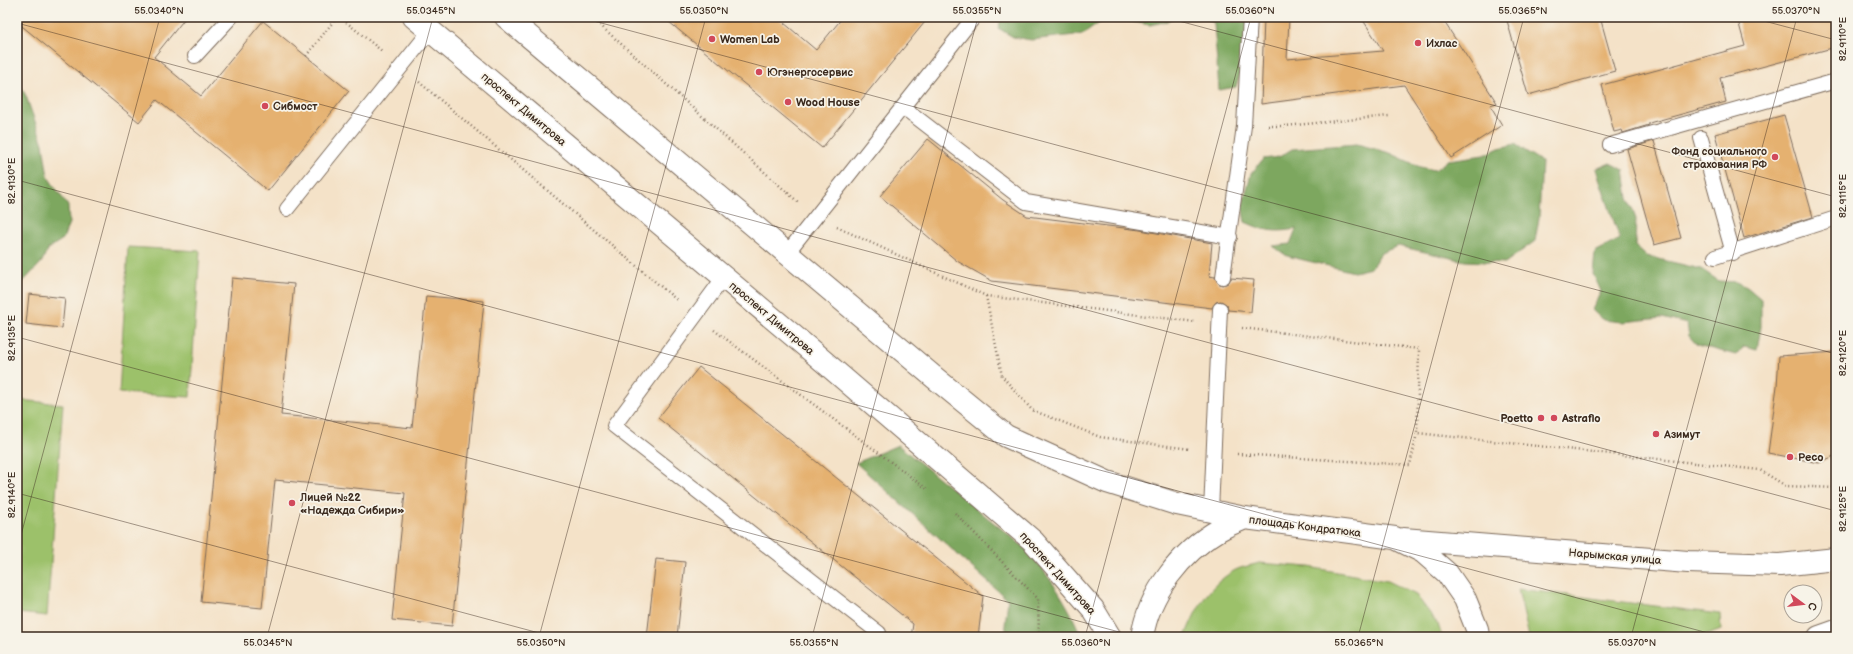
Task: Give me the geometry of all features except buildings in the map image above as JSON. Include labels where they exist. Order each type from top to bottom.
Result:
[{"type":"main road","points":[[506,17],[934,378],[1006,436],[1107,482],[1177,504],[1245,518]]},
{"type":"main road","name":"проспект Димитрова","points":[[422,24],[724,277],[1033,541],[1093,609],[1110,637]]},
{"type":"main road","name":"площадь Кондратюка","points":[[1142,637],[1151,608],[1162,584],[1179,563],[1198,544],[1220,529],[1245,518],[1395,538],[1423,552],[1447,573],[1465,599],[1477,629],[1478,637]]},
{"type":"main road","name":"Нарымская улица","points":[[1395,538],[1688,562],[1780,565],[1836,559]]},
{"type":"main road","points":[[1819,637],[1836,631]]},
{"type":"lane","points":[[195,56],[231,17]]},
{"type":"lane","points":[[787,253],[974,17]]},
{"type":"lane","points":[[1223,277],[1230,237],[1244,126],[1250,17]]},
{"type":"lane","points":[[287,209],[401,67],[422,24]]},
{"type":"lane","points":[[1610,144],[1836,81]]},
{"type":"lane","points":[[903,107],[1026,202],[1230,237]]},
{"type":"lane","points":[[1700,138],[1733,252]]},
{"type":"lane","points":[[1715,257],[1836,218]]},
{"type":"lane","points":[[724,277],[614,426],[879,633],[879,637]]},
{"type":"lane","points":[[1210,511],[1220,309]]},
{"type":"path","points":[[306,56],[338,17],[401,67],[695,316],[931,492]]},
{"type":"path","points":[[591,17],[816,218],[986,296],[1419,349],[1417,433],[1410,465],[1214,452],[1100,437],[1032,410],[1002,376],[986,296]]},
{"type":"path","points":[[1244,126],[1285,126],[1389,116]]},
{"type":"path","points":[[1835,323],[1836,327]]},
{"type":"path","points":[[1417,433],[1760,470],[1786,486],[1836,488]]},
{"type":"path","points":[[949,508],[1038,599],[1039,637]]},
{"type":"green space","points":[[1002,17],[1174,17],[1167,21],[1150,25],[1115,18],[1099,23],[1084,34],[1031,40],[1013,37],[998,28]]},
{"type":"green space","points":[[1206,17],[1256,17],[1254,26],[1240,55],[1241,72],[1236,87],[1219,90],[1214,23]]},
{"type":"green space","points":[[17,79],[26,96],[43,144],[48,177],[68,206],[69,223],[63,239],[49,248],[41,263],[17,288]]},
{"type":"green space","points":[[1357,144],[1390,153],[1420,167],[1435,170],[1448,160],[1484,155],[1499,148],[1515,144],[1542,162],[1539,218],[1535,241],[1505,263],[1465,261],[1398,246],[1381,253],[1371,268],[1354,272],[1287,256],[1273,246],[1290,244],[1296,229],[1275,231],[1245,222],[1242,206],[1251,174],[1263,159],[1279,157],[1292,149]]},
{"type":"green space","points":[[1610,163],[1624,170],[1628,198],[1636,219],[1635,246],[1646,256],[1701,269],[1719,281],[1737,282],[1747,287],[1761,299],[1761,327],[1757,350],[1744,347],[1736,355],[1697,345],[1689,336],[1687,324],[1662,318],[1622,322],[1603,320],[1592,310],[1601,291],[1593,274],[1595,252],[1620,239],[1596,169]]},
{"type":"green space","points":[[128,247],[200,251],[190,397],[119,393]]},
{"type":"green space","points":[[17,400],[63,404],[47,616],[17,613]]},
{"type":"green space","points":[[898,445],[1025,548],[1058,590],[1071,613],[1081,637],[1008,637],[1005,625],[1008,600],[856,463]]},
{"type":"green space","points":[[1259,563],[1309,567],[1387,581],[1416,595],[1438,624],[1442,637],[1185,637],[1203,600],[1223,578],[1235,570]]},
{"type":"green space","points":[[1518,589],[1720,614],[1721,630],[1702,637],[1529,637]]},
{"type":"place","name":"Women Lab","points":[[712,39]]},
{"type":"place","name":"Ихлас","points":[[1418,43]]},
{"type":"place","name":"Югэнергосервис","points":[[759,72]]},
{"type":"place","name":"Wood House","points":[[788,102]]},
{"type":"place","name":"Сибмост","points":[[265,106]]},
{"type":"place","name":"Фонд социального страхования РФ","points":[[1775,157]]},
{"type":"place","name":"Poetto","points":[[1541,418]]},
{"type":"place","name":"Astraflo","points":[[1554,418]]},
{"type":"place","name":"Азимут","points":[[1656,434]]},
{"type":"place","name":"Рeco","points":[[1790,457]]},
{"type":"place","name":"Лицей №22 «Надежда Сибири»","points":[[292,503]]}]
